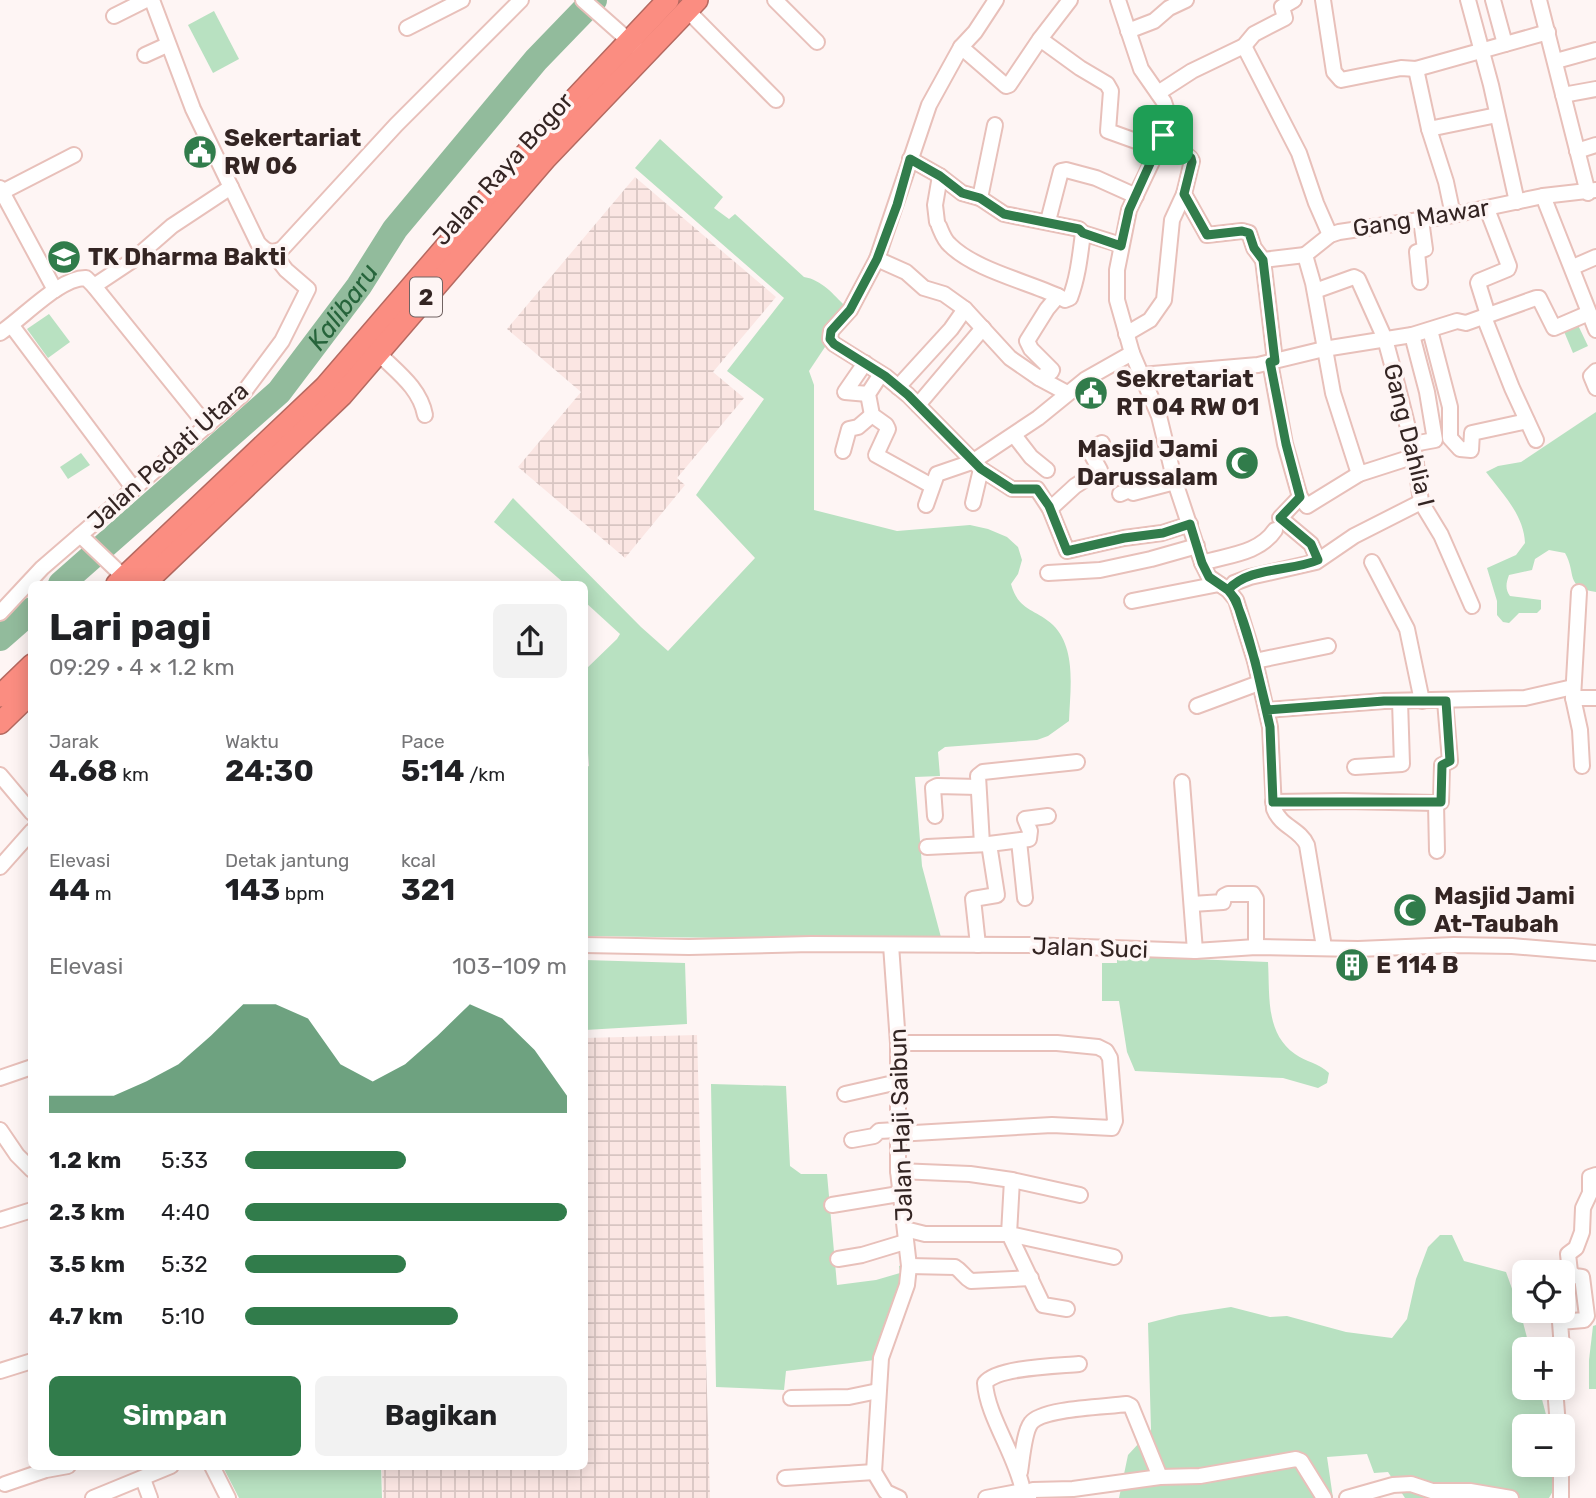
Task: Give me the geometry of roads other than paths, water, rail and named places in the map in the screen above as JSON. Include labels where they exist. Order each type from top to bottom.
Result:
[{"type":"highway","name":"Jalan Raya Bogor","points":[[130,581],[342,395],[546,158],[636,47],[668,0]]},
{"type":"highway","name":"Jalan Raya Bogor","points":[[130,581],[325,387],[555,120],[636,47],[692,5]]},
{"type":"highway","points":[[0,696],[28,669]]},
{"type":"highway","points":[[0,723],[28,696]]},
{"type":"street","points":[[114,16],[146,0]]},
{"type":"street","points":[[152,0],[193,110],[230,187],[258,243],[266,251],[274,253],[282,249],[396,125],[520,0]]},
{"type":"street","points":[[407,28],[463,0]]},
{"type":"street","points":[[583,0],[636,47]]},
{"type":"street","points":[[775,0],[817,42]]},
{"type":"street","points":[[996,0],[961,47],[929,105],[877,259],[850,310],[833,328],[830,336],[834,344],[898,387],[976,465],[1012,489],[1037,489],[1050,509],[1067,551],[1124,538],[1163,533],[1190,524]]},
{"type":"street","points":[[961,47],[1006,86],[1012,83],[1070,0]]},
{"type":"street","points":[[1118,0],[1141,69],[1167,111],[1160,142],[1129,210],[1116,289],[1126,334],[1159,416],[1175,482],[1202,563],[1209,577],[1224,587],[1236,600],[1267,710],[1272,741],[1273,802],[1277,818],[1301,835],[1307,845],[1324,947]]},
{"type":"street","points":[[1128,32],[1154,21],[1168,8],[1186,0]]},
{"type":"street","points":[[1158,93],[1192,71],[1244,46],[1254,34],[1284,18],[1282,6],[1294,0]]},
{"type":"street","points":[[1323,0],[1334,72],[1338,79],[1401,68],[1416,69],[1548,32]]},
{"type":"street","points":[[1468,0],[1491,85],[1517,202]]},
{"type":"street","points":[[1493,0],[1505,44]]},
{"type":"street","points":[[1539,0],[1577,151],[1592,191]]},
{"type":"street","points":[[692,5],[776,100]]},
{"type":"street","points":[[1040,40],[1107,84],[1111,91],[1108,131],[1160,142],[1191,158],[1184,194],[1172,220],[1164,300],[1150,320],[1126,334]]},
{"type":"street","points":[[145,55],[167,45]]},
{"type":"street","points":[[1244,46],[1298,153],[1330,235]]},
{"type":"street","points":[[1556,61],[1596,50]]},
{"type":"street","points":[[1416,69],[1452,215]]},
{"type":"street","points":[[1563,95],[1596,89]]},
{"type":"street","points":[[1429,129],[1497,115]]},
{"type":"street","points":[[975,197],[995,125]]},
{"type":"street","points":[[1577,151],[1596,145]]},
{"type":"street","points":[[55,290],[1,190],[74,155]]},
{"type":"street","points":[[910,159],[940,176],[962,193],[975,197],[1004,214],[1079,229],[1083,233],[1121,246]]},
{"type":"street","points":[[1048,221],[1061,171],[1096,178],[1136,196]]},
{"type":"street","points":[[940,176],[936,205],[938,224],[948,244],[979,267],[994,270],[1065,300],[1070,298],[1078,278],[1076,265],[1083,233]]},
{"type":"street","points":[[94,286],[133,260],[172,226],[230,187]]},
{"type":"street","name":"Gang Mawar","points":[[1305,255],[1330,235],[1339,232],[1487,209],[1543,196],[1592,191]]},
{"type":"street","points":[[1184,194],[1207,235],[1242,231],[1249,233],[1254,248],[1263,260],[1273,361],[1286,444],[1300,497],[1307,506],[1360,474],[1435,440],[1427,392],[1412,335]]},
{"type":"street","points":[[1141,375],[1273,361],[1324,349],[1412,335],[1457,321],[1466,323],[1534,299],[1540,300],[1554,328],[1593,321],[1543,196]]},
{"type":"street","points":[[1487,209],[1509,266],[1478,284],[1486,316],[1536,440]]},
{"type":"street","points":[[1420,282],[1417,253],[1425,249],[1421,220]]},
{"type":"street","name":"Jalan Pedati Utara","points":[[30,581],[241,396],[274,354],[308,293],[306,285],[286,270],[274,253]]},
{"type":"street","points":[[1263,260],[1305,255],[1309,262],[1333,393],[1360,474]]},
{"type":"street","points":[[1573,267],[1596,257]]},
{"type":"street","points":[[877,259],[906,272],[924,288],[944,293],[965,309],[1010,358],[1039,379],[1067,393]]},
{"type":"street","points":[[134,489],[6,329],[55,290],[82,278],[89,280],[208,426]]},
{"type":"street","name":"Gang Dahlia I","points":[[1315,291],[1356,278],[1385,339],[1414,450],[1421,502],[1441,535],[1472,606]]},
{"type":"street","points":[[1039,379],[1052,370],[1031,349],[1027,341],[1058,296]]},
{"type":"street","points":[[898,387],[943,338],[965,309]]},
{"type":"street","points":[[918,405],[983,328]]},
{"type":"street","points":[[1430,330],[1450,407],[1450,438],[1460,449],[1471,450],[1472,433],[1527,421]]},
{"type":"street","points":[[378,353],[415,391],[422,402],[425,415]]},
{"type":"street","points":[[881,374],[868,394],[872,415],[887,425],[888,429],[877,456],[935,480],[976,465],[1067,393],[1132,353]]},
{"type":"street","points":[[865,363],[845,392],[868,394]]},
{"type":"street","points":[[1596,371],[1591,374],[1596,388]]},
{"type":"street","points":[[843,452],[849,429],[858,427],[872,415]]},
{"type":"street","points":[[1014,435],[1031,457],[1047,470]]},
{"type":"street","points":[[1050,509],[1075,486],[1100,470],[1089,450],[1102,443]]},
{"type":"street","points":[[973,503],[976,465]]},
{"type":"street","points":[[926,505],[935,480]]},
{"type":"street","points":[[1120,494],[1175,482]]},
{"type":"street","points":[[1202,563],[1243,553],[1258,545],[1300,497]]},
{"type":"street","points":[[1132,601],[1224,587],[1250,577],[1318,560],[1354,536],[1421,502]]},
{"type":"street","points":[[1278,524],[1311,544],[1318,560]]},
{"type":"street","points":[[80,535],[128,581]]},
{"type":"street","points":[[1048,573],[1100,569],[1197,546]]},
{"type":"street","points":[[1372,562],[1407,629],[1422,701]]},
{"type":"street","name":"Jalan Pedati Utara","points":[[0,613],[28,583]]},
{"type":"street","points":[[1578,592],[1573,692],[1580,730],[1582,766]]},
{"type":"street","points":[[1255,661],[1328,646]]},
{"type":"street","points":[[1197,706],[1259,683]]},
{"type":"street","points":[[1267,710],[1400,701],[1525,698],[1573,692],[1596,698]]},
{"type":"street","points":[[1355,767],[1402,764],[1400,701]]},
{"type":"street","points":[[1273,802],[1441,802],[1442,765],[1450,761],[1446,701]]},
{"type":"street","points":[[978,945],[973,899],[997,895],[986,844],[978,776],[984,772],[1077,762]]},
{"type":"street","points":[[0,775],[28,808]]},
{"type":"street","points":[[1182,782],[1195,951]]},
{"type":"street","points":[[934,816],[933,788],[978,787]]},
{"type":"street","points":[[1436,803],[1437,850]]},
{"type":"street","points":[[927,847],[1019,841],[1030,838],[1026,819],[1048,816]]},
{"type":"street","points":[[0,867],[28,836]]},
{"type":"street","points":[[1019,841],[1026,898]]},
{"type":"street","points":[[1192,904],[1223,902],[1224,896],[1228,894],[1253,894],[1256,900],[1256,947]]},
{"type":"street","name":"Jalan Haji Saibun","points":[[874,1472],[881,1358],[907,1285],[909,1266],[898,1171],[898,1043],[891,945]]},
{"type":"street","name":"Jalan Suci","points":[[588,946],[978,945],[1195,951],[1256,947],[1512,946],[1596,953]]},
{"type":"street","points":[[852,1140],[874,1136],[879,1131],[1052,1125],[1112,1128],[1115,1121],[1110,1058],[1106,1051],[1098,1047],[1043,1042],[898,1043]]},
{"type":"street","points":[[0,1078],[28,1068]]},
{"type":"street","points":[[845,1094],[898,1082]]},
{"type":"street","points":[[0,1130],[28,1166]]},
{"type":"street","points":[[898,1171],[970,1174],[1080,1195]]},
{"type":"street","points":[[1561,1337],[1560,1322],[1584,1320],[1587,1316],[1590,1285],[1581,1276],[1570,1272],[1568,1254],[1576,1248],[1582,1232],[1583,1208],[1590,1194],[1590,1177],[1596,1175]]},
{"type":"street","points":[[1012,1180],[1009,1234],[1043,1305],[1067,1309]]},
{"type":"street","points":[[832,1205],[900,1194]]},
{"type":"street","points":[[0,1220],[28,1211]]},
{"type":"street","points":[[838,1259],[863,1255],[905,1235],[925,1234],[1009,1234],[1114,1257]]},
{"type":"street","points":[[909,1266],[955,1267],[971,1280],[1031,1278]]},
{"type":"street","points":[[0,1371],[28,1362]]},
{"type":"street","points":[[1026,1494],[1020,1472],[990,1406],[985,1388],[987,1380],[1031,1369],[1079,1364]]},
{"type":"street","points":[[791,1398],[849,1397],[878,1391]]},
{"type":"street","points":[[1020,1472],[1028,1430],[1031,1423],[1037,1419],[1050,1413],[1127,1404],[1131,1405],[1160,1477]]},
{"type":"street","points":[[986,1498],[1026,1494],[1033,1490],[1073,1489],[1160,1477],[1200,1476],[1298,1459],[1324,1498]]},
{"type":"street","points":[[5,1485],[46,1470]]},
{"type":"street","points":[[93,1498],[162,1470]]},
{"type":"street","points":[[214,1470],[228,1498]]},
{"type":"street","points":[[785,1478],[874,1472],[886,1493],[899,1498]]},
{"type":"street","points":[[1561,1477],[1561,1498]]},
{"type":"street","points":[[143,1479],[150,1498]]},
{"type":"street","points":[[1347,1498],[1394,1485],[1411,1485],[1432,1491],[1470,1491],[1511,1498]]},
{"type":"waterway","name":"Kalibaru","points":[[64,581],[279,392],[359,286],[395,229],[536,60],[594,0]]},
{"type":"waterway","name":"Kalibaru","points":[[0,638],[28,614]]},
{"type":"place","name":"Sekertariat RW 06","points":[[200,152]]},
{"type":"place","name":"TK Dharma Bakti","points":[[64,257]]},
{"type":"place","name":"Sekretariat RT 04 RW 01","points":[[1091,393]]},
{"type":"place","name":"Masjid Jami Darussalam","points":[[1242,463]]},
{"type":"place","name":"Masjid Jami At-Taubah","points":[[1410,910]]},
{"type":"place","name":"E 114 B","points":[[1352,965]]}]
